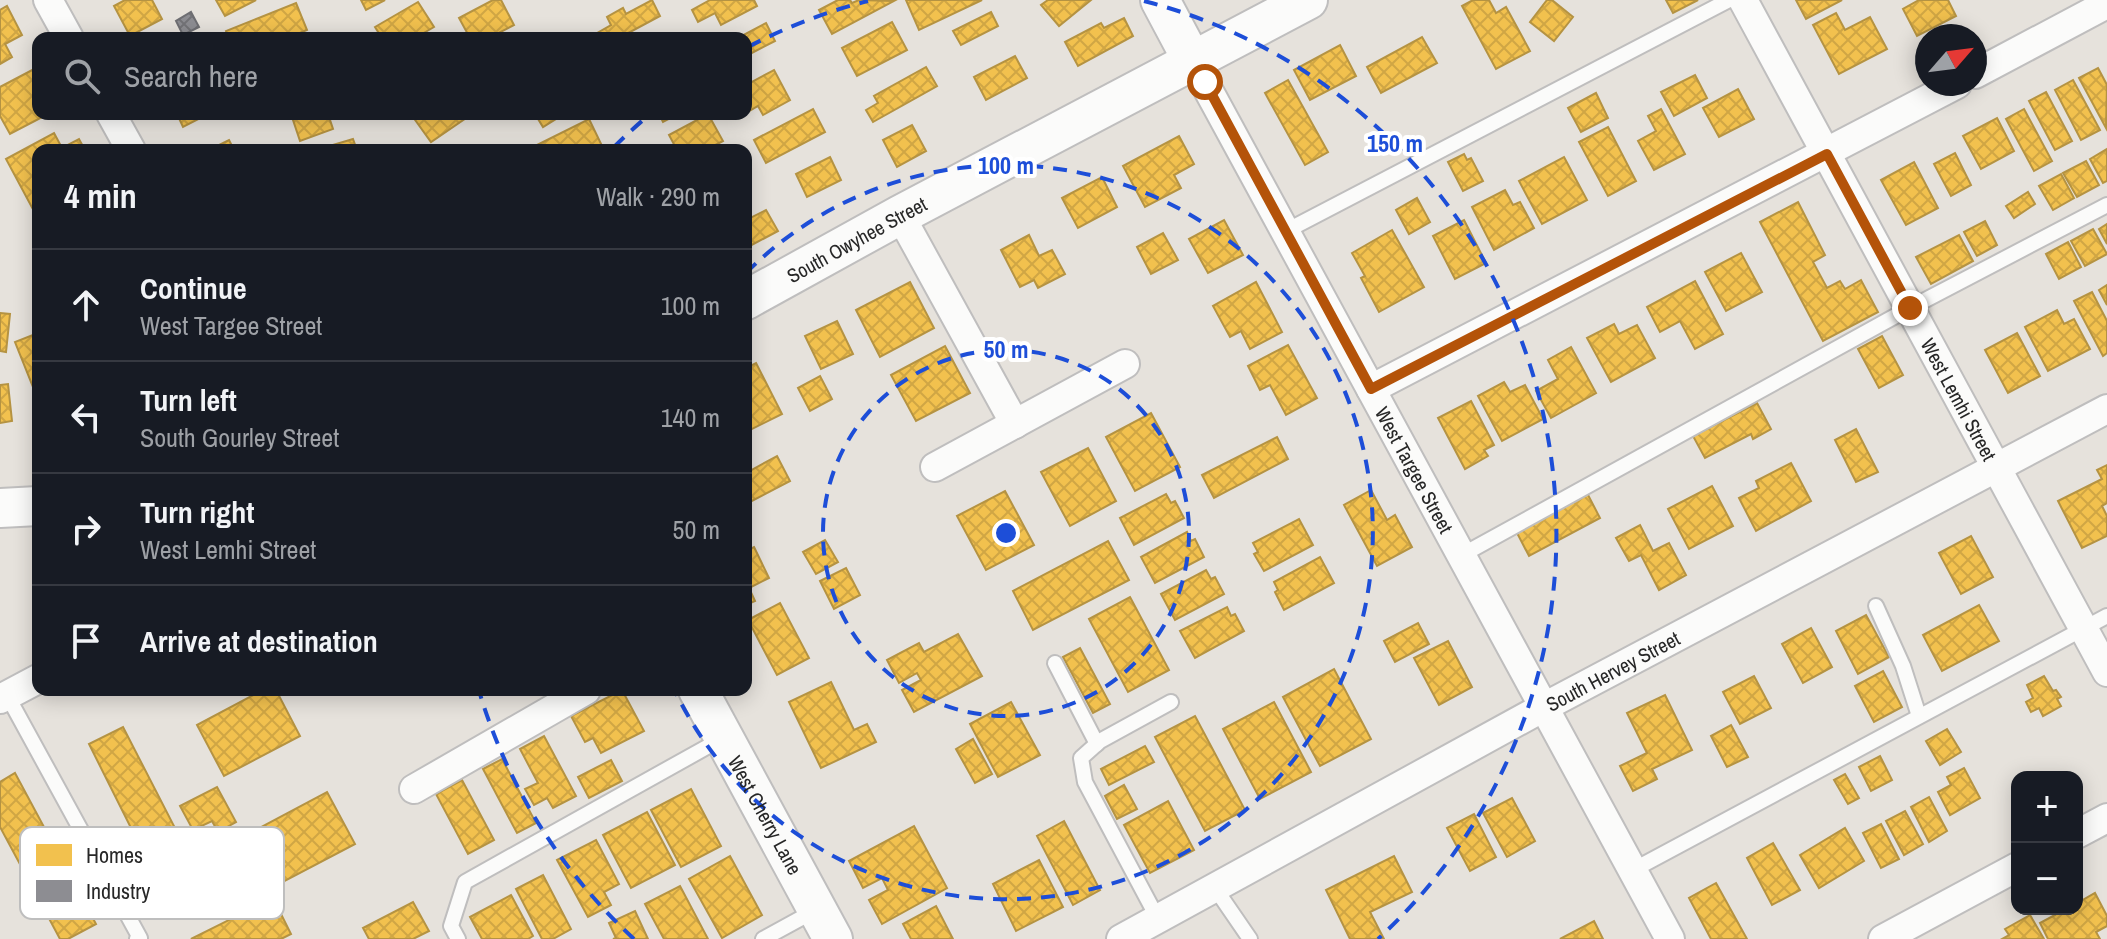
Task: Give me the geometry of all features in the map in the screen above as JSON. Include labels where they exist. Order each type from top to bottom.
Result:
[{"type":"street","points":[[48,0],[66,32]]},
{"type":"street","name":"West Targee Street","points":[[1160,0],[1670,939]]},
{"type":"street","name":"South Owyhee Street","points":[[752,297],[1308,0]]},
{"type":"street","name":"West Lemhi Street","points":[[1743,0],[1996,467],[2095,622],[2107,672]]},
{"type":"street","points":[[1987,68],[2107,4]]},
{"type":"street","points":[[1371,389],[1935,96]]},
{"type":"street","points":[[114,120],[128,144]]},
{"type":"street","points":[[900,215],[1015,424]]},
{"type":"street","points":[[935,467],[1125,364]]},
{"type":"street","name":"South Hervey Street","points":[[1121,939],[1544,707],[2107,409]]},
{"type":"street","points":[[0,508],[32,506]]},
{"type":"street","points":[[4,697],[32,682]]},
{"type":"street","points":[[414,789],[576,696]]},
{"type":"street","name":"West Cherry Lane","points":[[701,696],[825,924]]},
{"type":"street","points":[[2083,831],[2107,818]]},
{"type":"street","points":[[1883,939],[2011,870]]},
{"type":"lane","points":[[1286,231],[1729,0]]},
{"type":"lane","points":[[1462,555],[1910,308],[2107,205]]},
{"type":"lane","points":[[1876,606],[1903,666],[1919,716]]},
{"type":"lane","points":[[1633,870],[2095,622]]},
{"type":"lane","points":[[1055,663],[1097,744]]},
{"type":"lane","points":[[4,697],[77,827]]},
{"type":"lane","points":[[1158,919],[1085,782],[1081,758],[1097,744],[1171,702]]},
{"type":"lane","points":[[458,939],[451,926],[465,882],[724,738]]},
{"type":"lane","points":[[1215,888],[1250,939]]},
{"type":"lane","points":[[129,919],[140,938],[137,939]]},
{"type":"lane","points":[[763,939],[825,924]]},
{"type":"building: Homes","points":[[125,0],[152,0],[162,19],[138,32],[128,32],[114,6]]},
{"type":"building: Homes","points":[[216,0],[256,0],[225,16]]},
{"type":"building: Homes","points":[[361,0],[385,0],[366,10]]},
{"type":"building: Homes","points":[[493,0],[501,0],[514,25],[501,32],[467,32],[459,18]]},
{"type":"building: Homes","points":[[652,0],[660,16],[630,32],[599,32],[611,25],[607,17],[623,8],[626,14]]},
{"type":"building: Homes","points":[[710,0],[754,0],[757,6],[721,25],[715,13],[698,22],[692,10]]},
{"type":"building: Homes","points":[[838,0],[850,0],[852,3],[859,0],[894,1],[832,34],[819,10]]},
{"type":"building: Homes","points":[[906,0],[982,0],[919,30]]},
{"type":"building: Homes","points":[[1048,0],[1091,0],[1059,26],[1041,5]]},
{"type":"building: Homes","points":[[1473,0],[1489,0],[1496,13],[1506,7],[1530,51],[1496,69],[1462,6]]},
{"type":"building: Homes","points":[[1547,0],[1552,0],[1573,17],[1554,41],[1530,22]]},
{"type":"building: Homes","points":[[1666,0],[1698,0],[1673,13]]},
{"type":"building: Homes","points":[[1796,0],[1842,0],[1806,19]]},
{"type":"building: Homes","points":[[1919,0],[1948,0],[1956,16],[1940,24],[1915,24],[1915,32],[1903,9]]},
{"type":"building: Homes","points":[[418,2],[434,27],[425,32],[378,32],[375,27]]},
{"type":"building: Homes","points":[[296,3],[307,30],[302,32],[226,31]]},
{"type":"building: Homes","points":[[7,6],[22,35],[5,44],[12,57],[0,64],[0,10]]},
{"type":"building: Homes","points":[[991,12],[998,26],[961,45],[953,31]]},
{"type":"building: Homes","points":[[1836,13],[1845,30],[1870,17],[1887,49],[1839,74],[1813,25]]},
{"type":"building: Homes","points":[[1124,18],[1133,36],[1078,66],[1065,42],[1101,23],[1104,28]]},
{"type":"building: Homes","points":[[892,22],[907,50],[857,76],[842,48]]},
{"type":"building: Homes","points":[[766,23],[775,41],[752,53],[752,32],[749,32]]},
{"type":"building: Homes","points":[[1422,37],[1437,63],[1381,93],[1367,67]]},
{"type":"building: Homes","points":[[1340,45],[1356,76],[1310,100],[1294,70]]},
{"type":"building: Homes","points":[[1015,56],[1027,78],[986,100],[974,77]]},
{"type":"building: Homes","points":[[926,67],[937,86],[873,122],[866,110],[878,103],[874,96]]},
{"type":"building: Homes","points":[[2098,68],[2107,85],[2106,128],[2079,78]]},
{"type":"building: Homes","points":[[32,70],[32,120],[37,120],[10,134],[0,116],[0,87]]},
{"type":"building: Homes","points":[[774,70],[790,100],[763,115],[758,106],[752,110],[752,82]]},
{"type":"building: Homes","points":[[1695,75],[1707,98],[1674,116],[1661,92]]},
{"type":"building: Homes","points":[[1288,80],[1328,152],[1305,165],[1265,93]]},
{"type":"building: Homes","points":[[2073,80],[2100,130],[2081,140],[2055,90]]},
{"type":"building: Homes","points":[[1738,89],[1754,119],[1719,137],[1703,108]]},
{"type":"building: Homes","points":[[2046,92],[2072,141],[2055,150],[2029,101]]},
{"type":"building: Homes","points":[[1596,93],[1608,118],[1581,132],[1568,108]]},
{"type":"building: Homes","points":[[813,109],[825,132],[766,163],[754,140]]},
{"type":"building: Homes","points":[[1661,109],[1685,154],[1654,170],[1638,141],[1656,131],[1648,116]]},
{"type":"building: Homes","points":[[2024,109],[2052,161],[2034,171],[2006,119]]},
{"type":"building: Homes","points":[[1997,118],[2014,151],[1981,169],[1963,136]]},
{"type":"building: Homes","points":[[180,120],[196,120],[183,127]]},
{"type":"building: Homes","points":[[293,120],[330,120],[333,129],[300,141]]},
{"type":"building: Homes","points":[[415,120],[463,120],[431,142]]},
{"type":"building: Homes","points":[[539,120],[554,120],[543,127]]},
{"type":"building: Homes","points":[[589,120],[601,144],[539,144]]},
{"type":"building: Homes","points":[[697,120],[711,120],[723,141],[717,144],[674,144],[669,135]]},
{"type":"building: Homes","points":[[912,125],[926,151],[897,167],[883,140]]},
{"type":"building: Homes","points":[[1608,127],[1636,181],[1608,196],[1579,142]]},
{"type":"building: Homes","points":[[54,133],[60,144],[34,144]]},
{"type":"building: Homes","points":[[1179,136],[1194,164],[1174,175],[1181,188],[1145,207],[1123,166]]},
{"type":"building: Homes","points":[[353,139],[355,144],[336,144]]},
{"type":"building: Homes","points":[[32,145],[32,208],[6,159]]},
{"type":"building: Homes","points":[[2107,149],[2107,181],[2103,183],[2090,159]]},
{"type":"building: Homes","points":[[1955,153],[1971,185],[1951,196],[1934,164]]},
{"type":"building: Homes","points":[[1464,154],[1467,160],[1471,158],[1483,181],[1463,191],[1448,162]]},
{"type":"building: Homes","points":[[830,157],[841,180],[807,197],[796,174]]},
{"type":"building: Homes","points":[[1564,157],[1587,200],[1542,224],[1519,181]]},
{"type":"building: Homes","points":[[2086,161],[2099,185],[2077,197],[2063,173]]},
{"type":"building: Homes","points":[[1914,162],[1938,208],[1906,225],[1881,180]]},
{"type":"building: Homes","points":[[2061,174],[2074,198],[2053,210],[2039,186]]},
{"type":"building: Homes","points":[[1102,177],[1117,207],[1078,228],[1062,198]]},
{"type":"building: Homes","points":[[1505,190],[1513,205],[1520,202],[1534,228],[1494,250],[1472,207]]},
{"type":"building: Homes","points":[[2028,192],[2035,204],[2014,218],[2006,206]]},
{"type":"building: Homes","points":[[1417,198],[1430,222],[1409,234],[1396,210]]},
{"type":"building: Homes","points":[[1798,202],[1825,255],[1813,262],[1827,288],[1840,281],[1845,289],[1861,280],[1878,312],[1823,341],[1760,222]]},
{"type":"building: Homes","points":[[766,210],[778,231],[752,245],[752,217]]},
{"type":"building: Homes","points":[[1224,220],[1243,255],[1208,273],[1189,239]]},
{"type":"building: Homes","points":[[1464,220],[1486,263],[1455,279],[1433,236]]},
{"type":"building: Homes","points":[[1985,221],[1997,245],[1977,256],[1964,232]]},
{"type":"building: Homes","points":[[2107,224],[2107,244],[2099,229]]},
{"type":"building: Homes","points":[[2093,229],[2107,254],[2085,266],[2071,241]]},
{"type":"building: Homes","points":[[1392,230],[1424,287],[1379,312],[1352,253]]},
{"type":"building: Homes","points":[[1163,233],[1178,260],[1151,274],[1137,247]]},
{"type":"building: Homes","points":[[1029,235],[1039,256],[1052,250],[1065,274],[1038,288],[1034,280],[1020,287],[1001,250]]},
{"type":"building: Homes","points":[[1959,235],[1973,261],[1931,284],[1916,257]]},
{"type":"building: Homes","points":[[2068,242],[2081,267],[2059,279],[2046,254]]},
{"type":"building: Homes","points":[[1741,253],[1762,292],[1726,311],[1705,272]]},
{"type":"building: Homes","points":[[1695,281],[1723,334],[1695,349],[1680,321],[1660,332],[1647,307]]},
{"type":"building: Homes","points":[[910,282],[934,328],[880,357],[856,310]]},
{"type":"building: Homes","points":[[1256,282],[1282,332],[1250,349],[1241,331],[1230,337],[1213,306]]},
{"type":"building: Homes","points":[[2107,285],[2107,305],[2099,290]]},
{"type":"building: Homes","points":[[2092,292],[2107,321],[2107,353],[2103,356],[2074,301]]},
{"type":"building: Homes","points":[[2057,310],[2064,324],[2074,319],[2090,349],[2048,371],[2025,327]]},
{"type":"building: Homes","points":[[0,313],[10,314],[6,352],[0,351]]},
{"type":"building: Homes","points":[[837,321],[853,354],[821,369],[805,336]]},
{"type":"building: Homes","points":[[1614,324],[1619,334],[1637,325],[1655,358],[1611,382],[1587,338]]},
{"type":"building: Homes","points":[[2017,333],[2040,376],[2008,393],[1985,350]]},
{"type":"building: Homes","points":[[32,335],[32,384],[15,342]]},
{"type":"building: Homes","points":[[1882,336],[1903,375],[1879,388],[1858,349]]},
{"type":"building: Homes","points":[[1288,345],[1317,398],[1286,415],[1270,385],[1260,390],[1248,366]]},
{"type":"building: Homes","points":[[945,346],[970,393],[916,421],[891,375]]},
{"type":"building: Homes","points":[[1571,347],[1596,393],[1551,418],[1536,391],[1558,379],[1548,360]]},
{"type":"building: Homes","points":[[756,363],[782,414],[752,429],[752,365]]},
{"type":"building: Homes","points":[[820,376],[832,399],[810,411],[798,388]]},
{"type":"building: Homes","points":[[1504,382],[1510,392],[1525,385],[1543,419],[1502,441],[1478,396]]},
{"type":"building: Homes","points":[[8,384],[12,421],[0,423],[0,385]]},
{"type":"building: Homes","points":[[1471,401],[1494,445],[1484,450],[1488,456],[1465,469],[1438,418]]},
{"type":"building: Homes","points":[[1757,403],[1771,429],[1753,439],[1751,434],[1705,458],[1693,436]]},
{"type":"building: Homes","points":[[1151,413],[1180,467],[1135,491],[1106,437]]},
{"type":"building: Homes","points":[[1856,429],[1878,472],[1856,482],[1835,440]]},
{"type":"building: Homes","points":[[1277,437],[1288,459],[1214,498],[1202,475]]},
{"type":"building: Homes","points":[[1088,448],[1116,501],[1070,526],[1041,472]]},
{"type":"building: Homes","points":[[777,456],[790,481],[752,501],[752,470]]},
{"type":"building: Homes","points":[[1791,463],[1811,501],[1756,531],[1739,498],[1759,488],[1756,481]]},
{"type":"building: Homes","points":[[2107,465],[2107,503],[2102,506],[2107,516],[2107,536],[2082,548],[2058,501],[2102,479],[2097,470]]},
{"type":"building: Homes","points":[[1712,486],[1733,526],[1689,549],[1668,509]]},
{"type":"building: Homes","points":[[1371,490],[1387,520],[1395,515],[1412,547],[1377,566],[1344,505]]},
{"type":"building: Homes","points":[[1005,491],[1034,545],[986,570],[957,516]]},
{"type":"building: Homes","points":[[1587,493],[1600,518],[1529,556],[1516,531]]},
{"type":"building: Homes","points":[[1166,494],[1171,503],[1175,501],[1184,518],[1134,545],[1120,518]]},
{"type":"building: Homes","points":[[1299,519],[1313,545],[1264,571],[1254,554],[1258,552],[1253,543]]},
{"type":"building: Homes","points":[[1640,525],[1653,551],[1669,543],[1686,575],[1659,590],[1641,555],[1629,561],[1616,538]]},
{"type":"building: Homes","points":[[1187,532],[1191,541],[1195,539],[1204,557],[1155,583],[1141,557]]},
{"type":"building: Homes","points":[[1971,536],[1993,577],[1961,594],[1939,553]]},
{"type":"building: Homes","points":[[825,540],[838,562],[816,574],[803,552]]},
{"type":"building: Homes","points":[[1108,541],[1129,580],[1033,630],[1013,591]]},
{"type":"building: Homes","points":[[752,548],[769,578],[752,586]]},
{"type":"building: Homes","points":[[1320,557],[1334,583],[1284,610],[1275,592],[1278,590],[1274,582]]},
{"type":"building: Homes","points":[[846,568],[860,595],[834,609],[820,581]]},
{"type":"building: Homes","points":[[1206,570],[1211,579],[1215,577],[1224,594],[1175,620],[1161,594]]},
{"type":"building: Homes","points":[[1130,597],[1169,670],[1128,692],[1089,619]]},
{"type":"building: Homes","points":[[780,603],[809,658],[777,675],[752,628],[752,618]]},
{"type":"building: Homes","points":[[1979,605],[1999,641],[1942,671],[1923,635]]},
{"type":"building: Homes","points":[[1227,607],[1231,616],[1235,614],[1244,631],[1195,658],[1180,631]]},
{"type":"building: Homes","points":[[1866,615],[1889,657],[1858,674],[1836,631]]},
{"type":"building: Homes","points":[[1418,623],[1429,644],[1395,662],[1384,641]]},
{"type":"building: Homes","points":[[1811,628],[1832,667],[1803,683],[1782,644]]},
{"type":"building: Homes","points":[[958,634],[982,676],[914,712],[902,690],[921,680],[917,673],[899,683],[887,660],[919,643],[924,652]]},
{"type":"building: Homes","points":[[1448,641],[1472,687],[1439,705],[1414,658]]},
{"type":"building: Homes","points":[[1080,648],[1110,704],[1093,713],[1063,657]]},
{"type":"building: Homes","points":[[1334,669],[1371,739],[1320,766],[1283,697]]},
{"type":"building: Homes","points":[[1883,671],[1902,707],[1874,722],[1855,686]]},
{"type":"building: Homes","points":[[1754,676],[1771,708],[1740,724],[1723,692]]},
{"type":"building: Homes","points":[[2044,676],[2053,691],[2056,690],[2061,697],[2057,699],[2061,706],[2043,716],[2039,708],[2031,712],[2026,702],[2033,698],[2027,685]]},
{"type":"building: Homes","points":[[831,682],[854,730],[867,724],[876,742],[821,768],[789,702]]},
{"type":"building: Homes","points":[[1665,695],[1692,750],[1652,769],[1657,779],[1633,791],[1620,766],[1647,753],[1627,713]]},
{"type":"building: Homes","points":[[252,696],[279,696],[300,736],[224,776],[197,725]]},
{"type":"building: Homes","points":[[610,696],[625,696],[644,731],[601,753],[593,738],[585,742],[571,716]]},
{"type":"building: Homes","points":[[1011,702],[1040,755],[998,777],[970,724]]},
{"type":"building: Homes","points":[[1274,702],[1311,772],[1260,799],[1223,729]]},
{"type":"building: Homes","points":[[1195,716],[1245,810],[1205,831],[1155,737]]},
{"type":"building: Homes","points":[[1731,725],[1748,757],[1727,767],[1711,736]]},
{"type":"building: Homes","points":[[123,727],[174,827],[130,827],[89,744]]},
{"type":"building: Homes","points":[[1947,729],[1961,752],[1940,765],[1926,741]]},
{"type":"building: Homes","points":[[544,736],[576,796],[553,808],[547,798],[534,805],[525,789],[538,783],[520,749]]},
{"type":"building: Homes","points":[[973,739],[992,774],[975,783],[956,749]]},
{"type":"building: Homes","points":[[1145,746],[1154,762],[1109,785],[1101,769]]},
{"type":"building: Homes","points":[[1880,756],[1892,780],[1871,791],[1859,767]]},
{"type":"building: Homes","points":[[502,759],[536,823],[517,833],[483,769]]},
{"type":"building: Homes","points":[[611,760],[622,781],[589,798],[578,777]]},
{"type":"building: Homes","points":[[1964,768],[1980,798],[1950,815],[1938,792],[1951,785],[1947,777]]},
{"type":"building: Homes","points":[[15,773],[44,827],[20,827],[20,864],[0,827],[0,782]]},
{"type":"building: Homes","points":[[1845,774],[1859,798],[1848,804],[1834,780]]},
{"type":"building: Homes","points":[[462,780],[494,840],[468,854],[436,794]]},
{"type":"building: Homes","points":[[1124,785],[1137,809],[1117,819],[1105,796]]},
{"type":"building: Homes","points":[[217,787],[236,822],[227,827],[215,827],[212,821],[191,827],[180,806]]},
{"type":"building: Homes","points":[[691,789],[721,846],[681,867],[651,810]]},
{"type":"building: Homes","points":[[327,792],[355,844],[284,881],[284,827],[261,827]]},
{"type":"building: Homes","points":[[1929,797],[1947,831],[1929,842],[1911,807]]},
{"type":"building: Homes","points":[[1512,798],[1535,841],[1507,857],[1483,813]]},
{"type":"building: Homes","points":[[1168,801],[1194,850],[1150,873],[1124,825]]},
{"type":"building: Homes","points":[[1905,811],[1923,844],[1904,855],[1886,821]]},
{"type":"building: Homes","points":[[647,812],[675,865],[631,888],[603,835]]},
{"type":"building: Homes","points":[[1474,814],[1496,857],[1470,871],[1447,828]]},
{"type":"building: Homes","points":[[1064,821],[1100,890],[1073,905],[1037,836]]},
{"type":"building: Homes","points":[[1881,824],[1899,859],[1881,868],[1863,833]]},
{"type":"building: Homes","points":[[914,826],[947,888],[882,924],[869,900],[888,890],[882,878],[863,888],[849,861]]},
{"type":"building: Homes","points":[[1845,828],[1864,861],[1819,888],[1800,855]]},
{"type":"building: Homes","points":[[596,840],[619,884],[604,892],[611,905],[588,917],[557,860]]},
{"type":"building: Homes","points":[[1773,843],[1800,890],[1772,905],[1747,858]]},
{"type":"building: Homes","points":[[730,856],[762,915],[722,938],[689,879]]},
{"type":"building: Homes","points":[[1394,856],[1412,892],[1370,912],[1384,939],[1350,939],[1326,890]]},
{"type":"building: Homes","points":[[1039,860],[1063,907],[1016,931],[993,884]]},
{"type":"building: Homes","points":[[543,875],[571,929],[553,939],[542,939],[516,889]]},
{"type":"building: Homes","points":[[1716,883],[1747,939],[1711,939],[1689,898]]},
{"type":"building: Homes","points":[[680,886],[708,939],[664,939],[645,904]]},
{"type":"building: Homes","points":[[2095,893],[2107,916],[2107,926],[2096,932],[2100,939],[2048,939],[2040,923],[2055,915],[2083,915],[2083,900]]},
{"type":"building: Homes","points":[[511,895],[533,936],[528,939],[482,939],[470,917]]},
{"type":"building: Homes","points":[[413,902],[429,931],[413,939],[369,939],[363,928]]},
{"type":"building: Homes","points":[[936,906],[953,939],[911,939],[903,924]]},
{"type":"building: Homes","points":[[635,911],[648,939],[613,939],[616,938],[609,923]]},
{"type":"building: Homes","points":[[2030,915],[2044,939],[2002,939],[2009,935],[2005,929]]},
{"type":"building: Homes","points":[[49,919],[93,919],[96,924],[68,939],[60,939]]},
{"type":"building: Homes","points":[[231,919],[284,919],[291,934],[281,939],[191,939]]},
{"type":"building: Homes","points":[[1594,921],[1603,939],[1560,939]]},
{"type":"building: Industry","points":[[191,12],[199,27],[182,32],[176,21]]},
{"type":"route","points":[[1205,82],[1371,389],[1827,154],[1910,308]]}]
